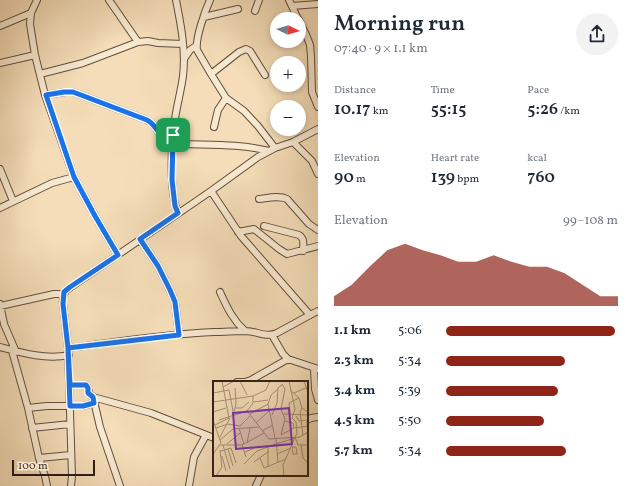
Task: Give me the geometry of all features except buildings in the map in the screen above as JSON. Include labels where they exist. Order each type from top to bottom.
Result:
[{"type":"street","points":[[37,0],[31,13],[30,24],[35,55],[46,95],[74,177],[118,255]]},
{"type":"street","points":[[109,0],[138,42]]},
{"type":"street","points":[[176,0],[184,60],[183,77],[172,137],[172,180],[175,206],[178,213]]},
{"type":"street","points":[[210,0],[196,46],[197,50],[226,98],[244,111],[275,148]]},
{"type":"street","points":[[255,11],[259,0]]},
{"type":"street","points":[[291,3],[318,4]]},
{"type":"street","points":[[204,17],[238,9]]},
{"type":"street","points":[[0,26],[31,13]]},
{"type":"street","points":[[306,36],[310,45],[312,92],[318,107]]},
{"type":"street","points":[[40,74],[83,63],[138,42],[148,41],[183,44]]},
{"type":"street","points":[[184,60],[190,50],[196,46]]},
{"type":"street","points":[[211,74],[243,49],[246,49],[250,51],[265,75]]},
{"type":"street","points":[[0,63],[35,55]]},
{"type":"street","points":[[46,95],[73,92],[147,120],[154,124],[158,132],[163,136],[172,137],[183,144],[254,148],[268,151]]},
{"type":"street","points":[[214,127],[218,110],[226,98]]},
{"type":"street","points":[[71,486],[69,355],[63,304],[64,292],[258,157],[275,148],[293,142],[318,129]]},
{"type":"street","points":[[293,142],[312,161],[318,174]]},
{"type":"street","points":[[0,169],[13,201]]},
{"type":"street","points":[[0,208],[52,183],[74,177]]},
{"type":"street","points":[[211,191],[238,232],[310,315]]},
{"type":"street","points":[[259,199],[280,197],[287,199],[309,224],[318,230]]},
{"type":"street","points":[[264,226],[299,235],[303,239],[303,251]]},
{"type":"street","points":[[238,232],[254,229],[279,249],[288,254],[318,246]]},
{"type":"street","points":[[140,239],[158,266],[175,302],[179,335]]},
{"type":"street","points":[[220,292],[232,317],[245,331]]},
{"type":"street","points":[[47,486],[14,351],[4,324],[0,305],[54,294],[60,294],[63,296]]},
{"type":"street","points":[[68,348],[179,335],[245,331],[272,336],[318,312]]},
{"type":"street","points":[[272,336],[283,354],[288,359],[316,368],[315,389],[318,400]]},
{"type":"street","points":[[0,347],[50,358],[69,355]]},
{"type":"street","points":[[248,381],[288,359]]},
{"type":"street","points":[[70,385],[86,385],[88,388],[88,393],[93,400],[100,427],[120,486]]},
{"type":"street","points":[[28,408],[47,406],[83,406],[93,400],[150,413],[213,438]]},
{"type":"street","points":[[308,420],[318,417]]},
{"type":"street","points":[[32,428],[70,424]]},
{"type":"street","points":[[189,486],[194,457],[206,434]]},
{"type":"street","points":[[39,458],[71,455]]},
{"type":"street","points":[[256,486],[261,476]]},
{"type":"route","points":[[173,135],[163,136],[158,132],[154,124],[147,120],[73,92],[46,95],[74,177],[118,255],[64,292],[63,304],[68,348],[70,385],[86,385],[88,388],[88,393],[93,397],[94,403],[83,406],[70,406],[68,348],[179,335],[175,302],[158,266],[140,239],[178,213],[175,206],[172,180],[173,135]]}]
